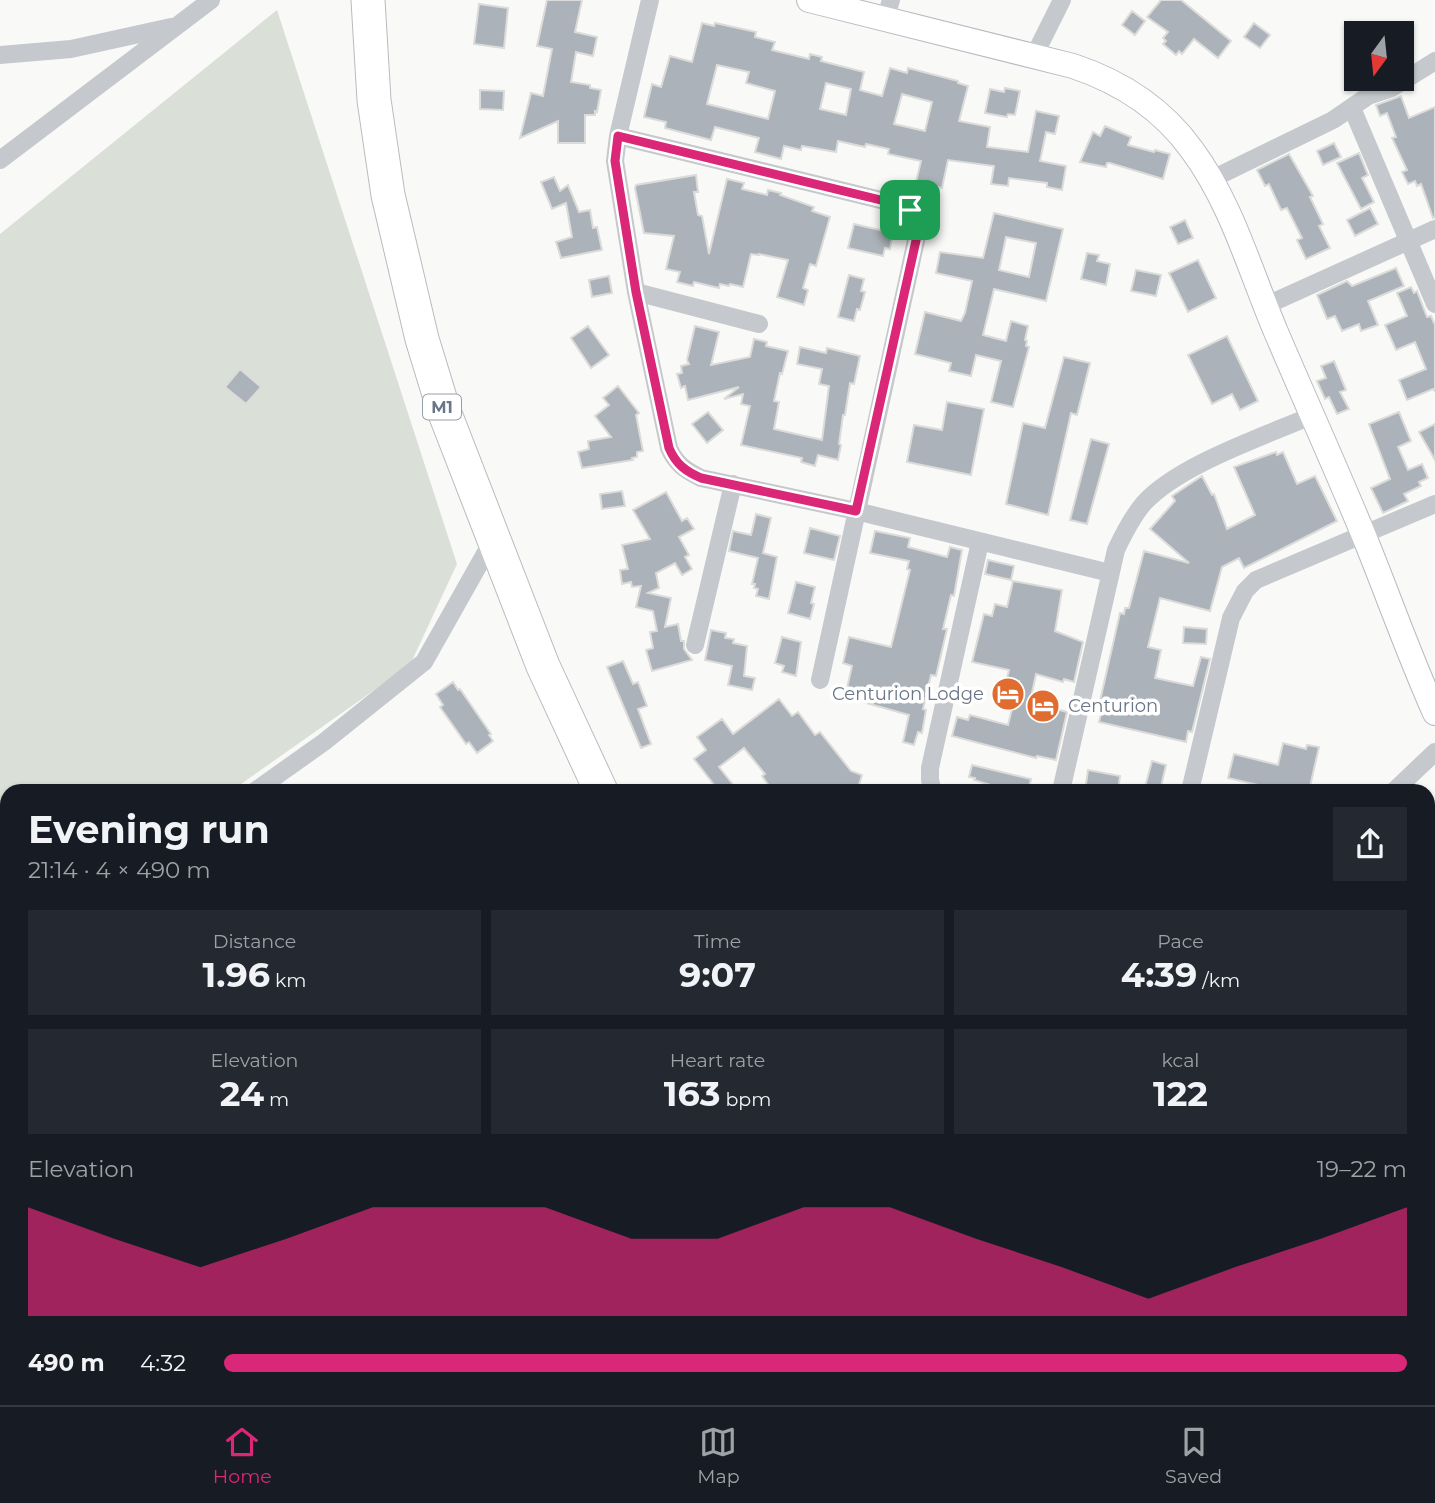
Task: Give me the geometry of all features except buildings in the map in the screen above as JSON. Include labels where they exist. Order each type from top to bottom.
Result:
[{"type":"highway","name":"M1","points":[[368,0],[374,100],[402,265],[444,411],[542,666],[593,784]]},
{"type":"street","points":[[0,160],[211,0]]},
{"type":"street","points":[[650,0],[618,136],[615,161],[636,292],[669,448],[675,461],[701,478],[856,511],[1110,573]]},
{"type":"street","points":[[809,0],[888,10],[1101,75],[1151,105],[1171,124],[1192,149],[1221,195],[1311,416],[1364,534],[1433,701]]},
{"type":"street","points":[[1034,56],[1062,0]]},
{"type":"street","points":[[0,55],[71,49],[178,25]]},
{"type":"street","points":[[1212,179],[1333,120],[1368,96],[1404,82],[1435,61]]},
{"type":"street","points":[[1352,107],[1435,304]]},
{"type":"street","points":[[618,136],[897,204],[910,210],[916,223],[917,236],[820,680]]},
{"type":"street","points":[[1265,306],[1435,229]]},
{"type":"street","points":[[636,292],[759,324]]},
{"type":"street","points":[[1063,784],[1116,550],[1133,516],[1158,490],[1188,470],[1311,416]]},
{"type":"street","points":[[695,645],[733,485]]},
{"type":"street","points":[[1192,784],[1231,618],[1245,591],[1256,580],[1435,504]]},
{"type":"street","points":[[268,784],[424,662],[494,538]]},
{"type":"street","points":[[931,784],[930,768],[981,542]]},
{"type":"street","points":[[1401,784],[1435,752]]},
{"type":"shaded area","points":[[277,10],[457,564],[410,665],[241,784],[0,784],[0,234]]},
{"type":"place","name":"Centurion Lodge","points":[[1008,694]]},
{"type":"place","name":"Centurion","points":[[1043,706]]},
{"type":"route","points":[[618,136],[897,204],[910,210],[916,223],[917,236],[856,511],[701,478],[675,461],[669,448],[636,292],[615,161],[618,136]]}]
